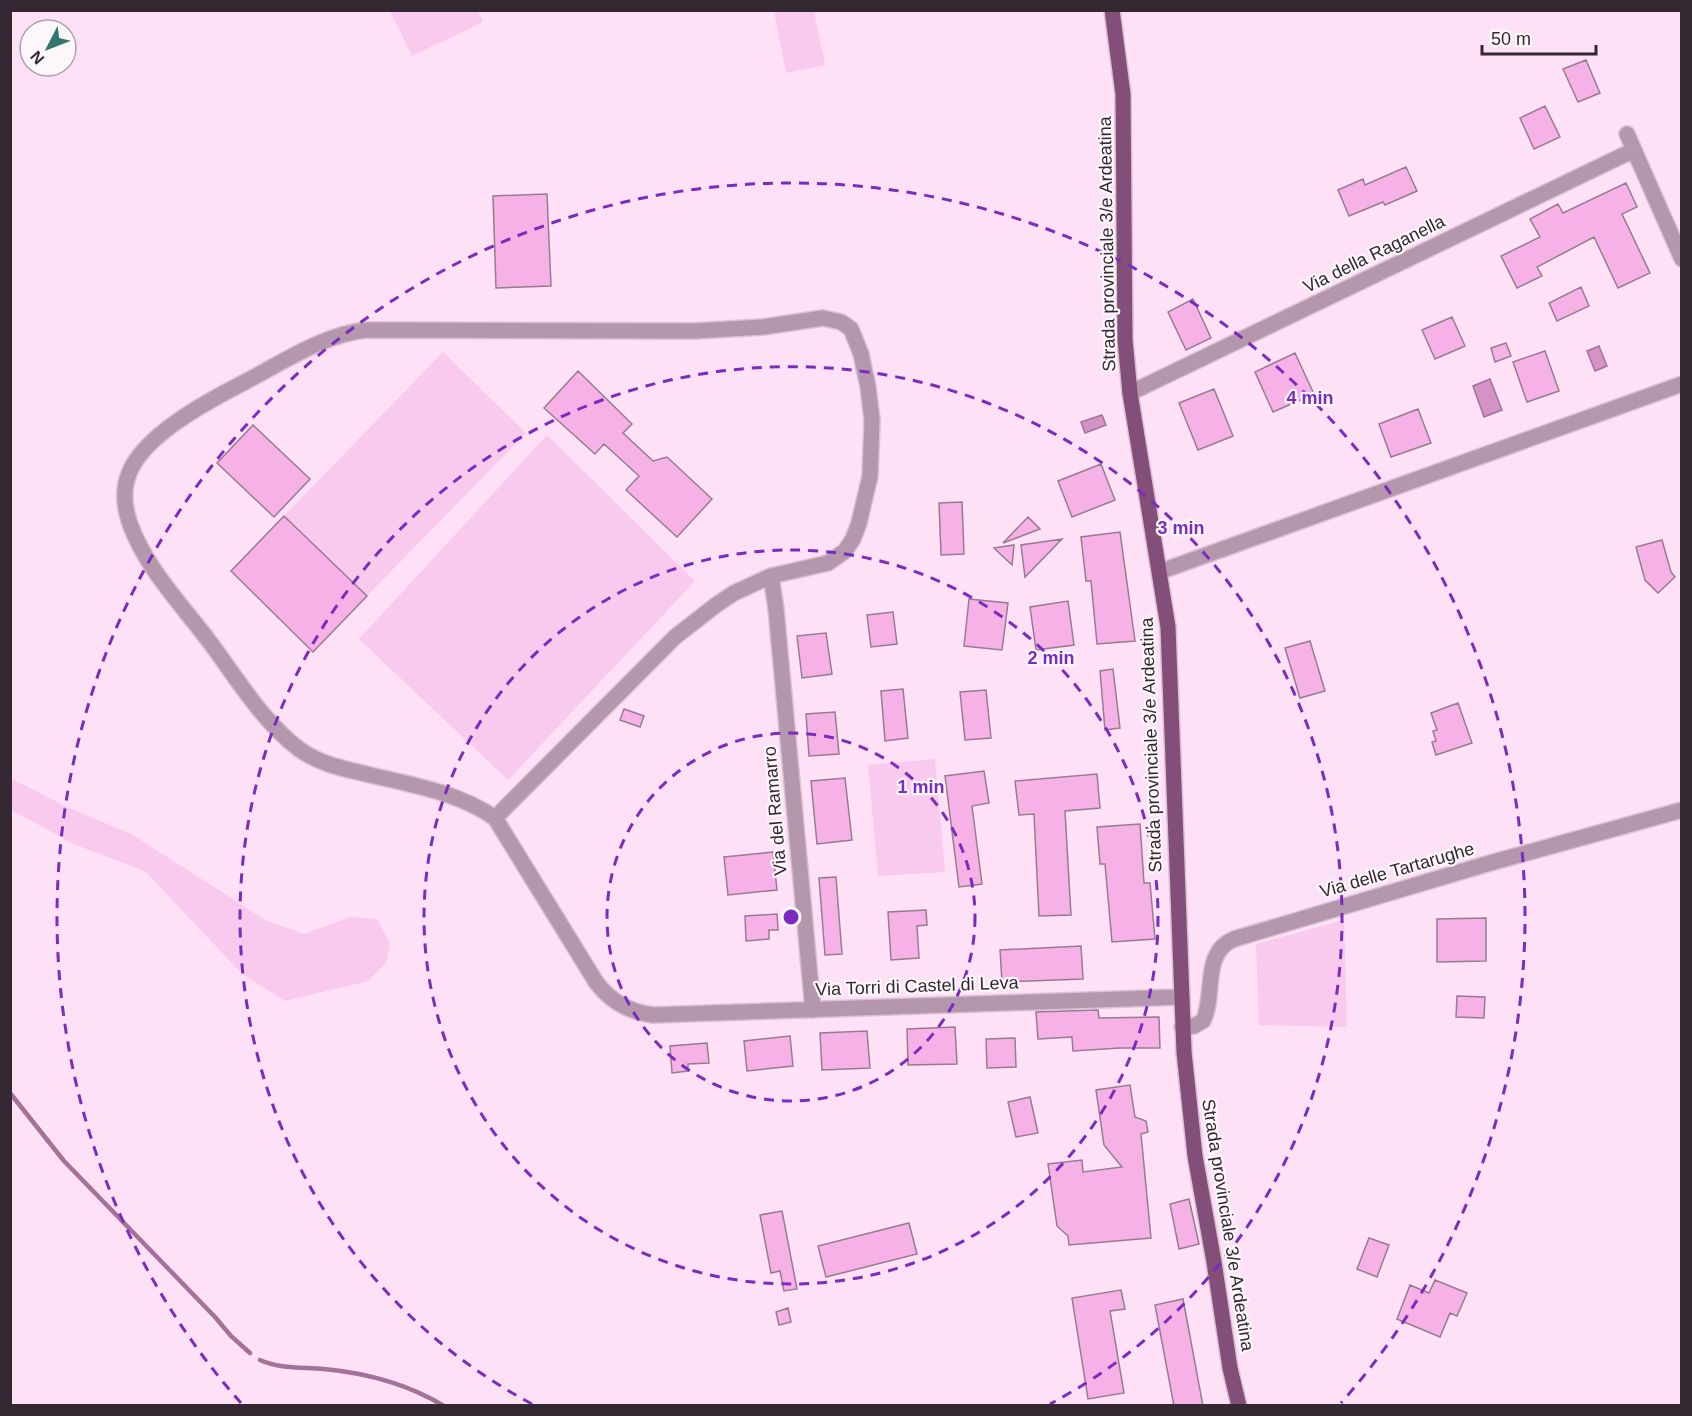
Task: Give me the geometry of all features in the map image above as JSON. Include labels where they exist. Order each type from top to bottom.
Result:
[{"type":"main road","name":"Strada provinciale 3/e Ardeatina","points":[[1112,10],[1124,94],[1125,340],[1130,393],[1168,627],[1182,1027],[1195,1156],[1230,1368],[1239,1406]]},
{"type":"street","points":[[1627,134],[1682,259]]},
{"type":"street","name":"Via della Raganella","points":[[1130,393],[1634,150]]},
{"type":"street","points":[[823,318],[835,319],[847,325],[855,334],[868,387],[872,420],[872,450],[866,500],[853,539],[840,556],[820,566],[771,576],[725,599],[675,637],[495,818],[469,802],[452,796],[327,764],[301,750],[275,727],[156,571],[133,532],[126,508],[126,485],[130,470],[149,445],[188,414],[221,394],[329,339],[350,333],[368,330],[695,331],[763,327],[823,318]]},
{"type":"street","points":[[1159,572],[1682,384]]},
{"type":"street","name":"Via del Ramarro","points":[[771,576],[813,1010]]},
{"type":"street","name":"Via delle Tartarughe","points":[[1182,1027],[1199,1024],[1205,1017],[1215,959],[1230,941],[1490,863],[1682,810]]},
{"type":"street","name":"Via Torri di Castel di Leva","points":[[495,818],[602,990],[625,1008],[653,1015],[1181,997]]},
{"type":"shaded area","points":[[390,11],[478,11],[483,22],[412,56]]},
{"type":"shaded area","points":[[774,11],[814,11],[825,65],[786,73]]},
{"type":"shaded area","points":[[1599,346],[1607,366],[1595,371],[1587,351]]},
{"type":"shaded area","points":[[443,352],[526,433],[367,596],[284,516]]},
{"type":"shaded area","points":[[1490,379],[1502,410],[1484,417],[1473,386]]},
{"type":"shaded area","points":[[1102,415],[1106,425],[1085,433],[1081,422]]},
{"type":"shaded area","points":[[547,435],[695,581],[508,780],[359,639]]},
{"type":"shaded area","points":[[935,759],[945,872],[878,876],[868,765]]},
{"type":"shaded area","points":[[10,778],[65,806],[133,835],[267,921],[304,934],[351,917],[377,919],[390,943],[386,963],[368,981],[285,1001],[242,974],[145,871],[76,845],[11,810]]},
{"type":"shaded area","points":[[1344,920],[1347,1027],[1259,1025],[1256,944]]},
{"type":"building","points":[[1586,60],[1600,93],[1578,102],[1563,69]]},
{"type":"building","points":[[1545,106],[1560,137],[1534,149],[1520,118]]},
{"type":"building","points":[[1406,167],[1417,191],[1385,205],[1383,202],[1349,216],[1338,190],[1363,179],[1365,185]]},
{"type":"building","points":[[1626,183],[1637,207],[1622,214],[1650,273],[1618,288],[1594,237],[1537,267],[1542,276],[1517,288],[1501,256],[1540,237],[1530,219],[1558,204],[1563,213]]},
{"type":"building","points":[[547,194],[551,286],[496,288],[493,196]]},
{"type":"building","points":[[1581,287],[1589,306],[1557,321],[1549,303]]},
{"type":"building","points":[[1193,299],[1211,338],[1186,350],[1168,312]]},
{"type":"building","points":[[1452,317],[1465,346],[1435,359],[1422,330]]},
{"type":"building","points":[[1506,343],[1511,356],[1495,362],[1491,348]]},
{"type":"building","points":[[1545,351],[1559,391],[1527,402],[1513,362]]},
{"type":"building","points":[[1295,353],[1314,394],[1273,412],[1255,372]]},
{"type":"building","points":[[578,371],[632,424],[623,433],[653,461],[667,457],[712,499],[677,537],[626,490],[639,476],[604,444],[595,454],[544,408]]},
{"type":"building","points":[[1214,389],[1233,436],[1198,450],[1179,403]]},
{"type":"building","points":[[1418,409],[1431,443],[1391,457],[1379,424]]},
{"type":"building","points":[[253,425],[310,479],[274,517],[217,463]]},
{"type":"building","points":[[1101,464],[1115,500],[1072,517],[1058,481]]},
{"type":"building","points":[[962,502],[964,554],[941,555],[939,503]]},
{"type":"building","points":[[284,516],[367,596],[313,652],[231,571]]},
{"type":"building","points":[[1028,517],[1040,529],[1003,543]]},
{"type":"building","points":[[1120,532],[1135,641],[1097,644],[1091,581],[1086,581],[1081,537]]},
{"type":"building","points":[[1062,539],[1025,577],[1021,545]]},
{"type":"building","points":[[1662,540],[1671,572],[1675,577],[1658,593],[1645,580],[1636,547]]},
{"type":"building","points":[[1014,545],[1012,565],[994,548]]},
{"type":"building","points":[[969,599],[1008,603],[1002,650],[964,646]]},
{"type":"building","points":[[1068,601],[1074,645],[1036,650],[1030,607]]},
{"type":"building","points":[[893,612],[897,644],[871,647],[867,615]]},
{"type":"building","points":[[826,633],[832,674],[802,678],[797,636]]},
{"type":"building","points":[[1310,641],[1325,691],[1300,698],[1285,648]]},
{"type":"building","points":[[1113,669],[1120,728],[1105,730],[1100,671]]},
{"type":"building","points":[[903,689],[908,738],[885,741],[881,691]]},
{"type":"building","points":[[986,690],[991,738],[965,740],[960,692]]},
{"type":"building","points":[[1458,703],[1472,743],[1436,755],[1432,742],[1436,741],[1433,731],[1437,730],[1431,713]]},
{"type":"building","points":[[624,709],[644,716],[640,727],[620,720]]},
{"type":"building","points":[[835,712],[839,754],[809,756],[806,714]]},
{"type":"building","points":[[984,771],[989,803],[972,806],[982,884],[959,887],[945,776]]},
{"type":"building","points":[[1097,774],[1100,808],[1065,811],[1071,915],[1039,916],[1034,814],[1019,815],[1015,781]]},
{"type":"building","points":[[845,778],[852,840],[817,844],[811,781]]},
{"type":"building","points":[[1140,824],[1144,883],[1150,883],[1155,939],[1112,942],[1105,864],[1100,864],[1097,827]]},
{"type":"building","points":[[773,852],[777,890],[728,895],[724,857]]},
{"type":"building","points":[[836,877],[842,954],[825,955],[819,878]]},
{"type":"building","points":[[926,910],[927,925],[917,926],[919,958],[891,960],[888,912]]},
{"type":"building","points":[[777,914],[778,930],[769,930],[769,939],[746,941],[745,916]]},
{"type":"building","points":[[1486,918],[1486,961],[1437,962],[1437,919]]},
{"type":"building","points":[[1081,946],[1083,979],[1002,982],[1000,950]]},
{"type":"building","points":[[1457,996],[1485,997],[1484,1018],[1456,1017]]},
{"type":"building","points":[[1098,1010],[1099,1018],[1159,1017],[1160,1048],[1073,1051],[1072,1037],[1038,1039],[1036,1012]]},
{"type":"building","points":[[955,1027],[957,1064],[908,1065],[907,1029]]},
{"type":"building","points":[[867,1031],[870,1068],[822,1070],[820,1033]]},
{"type":"building","points":[[790,1036],[793,1066],[747,1071],[744,1041]]},
{"type":"building","points":[[1015,1038],[1016,1067],[987,1068],[986,1039]]},
{"type":"building","points":[[707,1043],[709,1063],[688,1064],[688,1071],[672,1073],[670,1046]]},
{"type":"building","points":[[1130,1085],[1135,1117],[1146,1121],[1148,1132],[1141,1134],[1151,1238],[1069,1245],[1068,1236],[1057,1226],[1048,1164],[1082,1160],[1083,1172],[1122,1167],[1104,1145],[1096,1090]]},
{"type":"building","points":[[1030,1097],[1038,1133],[1016,1137],[1008,1102]]},
{"type":"building","points":[[1189,1199],[1199,1244],[1179,1249],[1170,1204]]},
{"type":"building","points":[[782,1211],[797,1289],[784,1291],[780,1271],[771,1273],[760,1215]]},
{"type":"building","points":[[909,1223],[917,1254],[826,1277],[818,1246]]},
{"type":"building","points":[[1369,1238],[1389,1245],[1377,1277],[1357,1269]]},
{"type":"building","points":[[1435,1280],[1467,1293],[1457,1316],[1450,1313],[1440,1337],[1397,1319],[1410,1285],[1429,1293]]},
{"type":"building","points":[[1121,1290],[1125,1309],[1110,1311],[1124,1393],[1088,1399],[1072,1298]]},
{"type":"building","points":[[1183,1299],[1203,1406],[1174,1406],[1155,1305]]},
{"type":"building","points":[[788,1308],[791,1322],[779,1325],[776,1312]]},
{"type":"waterway","points":[[10,1093],[64,1161],[231,1336],[250,1353]]},
{"type":"waterway","points":[[260,1360],[283,1366],[324,1369],[371,1377],[401,1386],[444,1406]]}]
